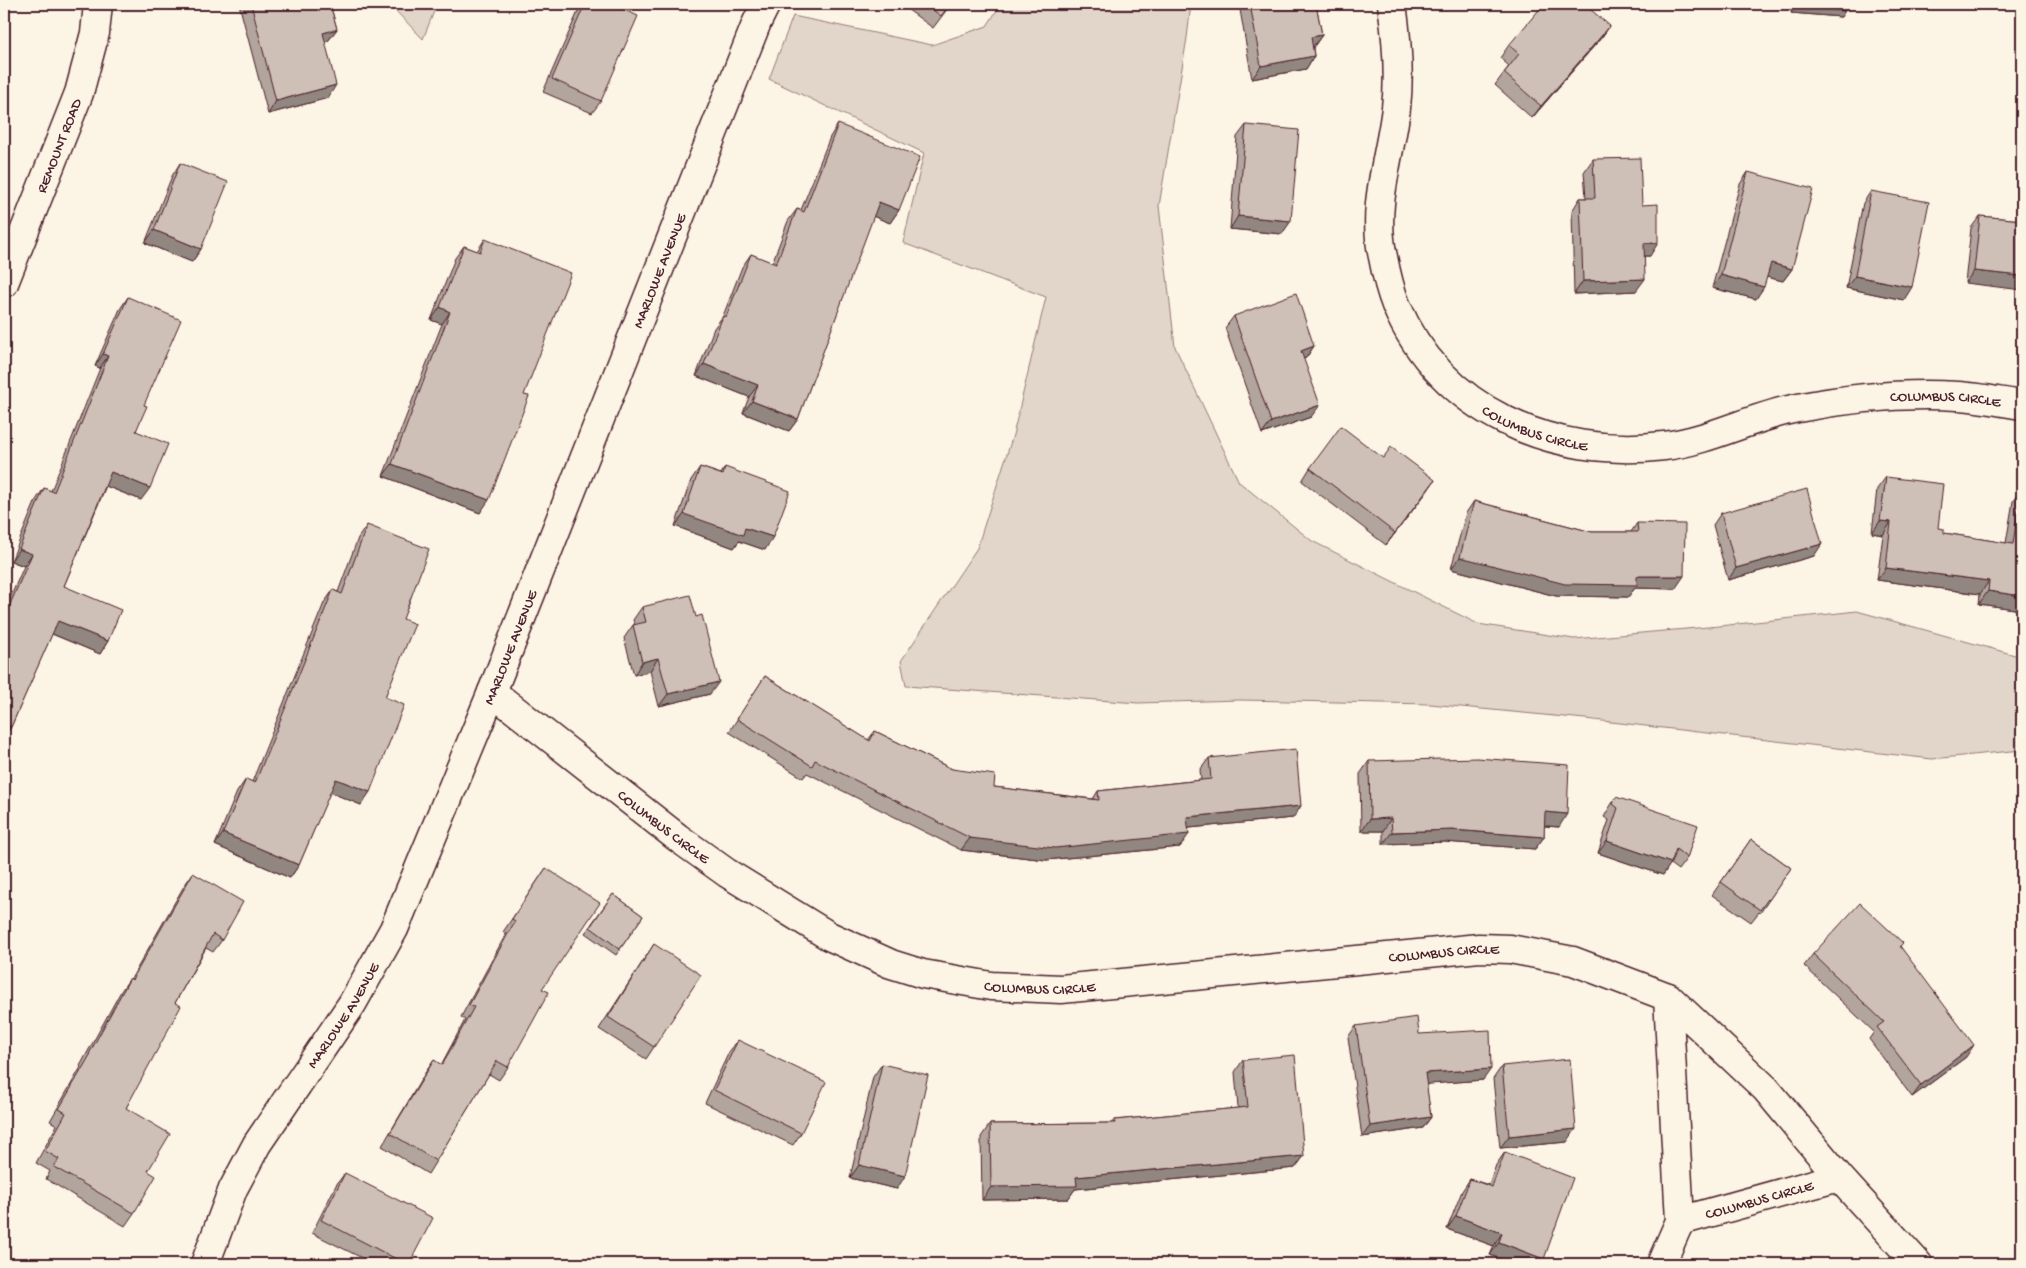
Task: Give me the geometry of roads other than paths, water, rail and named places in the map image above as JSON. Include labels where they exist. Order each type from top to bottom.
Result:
[{"type":"street","name":"REMOUNT ROAD","points":[[4,283],[78,93],[95,32],[98,4]]},
{"type":"street","name":"MARLOWE AVENUE","points":[[205,1264],[233,1189],[257,1144],[352,1004],[394,929],[492,692],[766,4]]},
{"type":"street","name":"COLUMBUS CIRCLE","points":[[1392,4],[1398,46],[1398,64],[1396,108],[1382,181],[1379,231],[1382,255],[1396,304],[1407,326],[1434,367],[1452,385],[1492,415],[1514,426],[1560,442],[1612,449],[1665,446],[1796,408],[1883,397],[1959,396],[2022,405]]},
{"type":"street","name":"COLUMBUS CIRCLE","points":[[492,692],[678,838],[727,873],[829,936],[891,964],[923,974],[991,986],[1061,988],[1479,948],[1510,949],[1573,961],[1668,997],[1766,1089],[1839,1177],[1918,1264]]},
{"type":"street","points":[[1661,1264],[1680,1221],[1668,997]]},
{"type":"street","name":"COLUMBUS CIRCLE","points":[[1680,1221],[1839,1177]]}]
